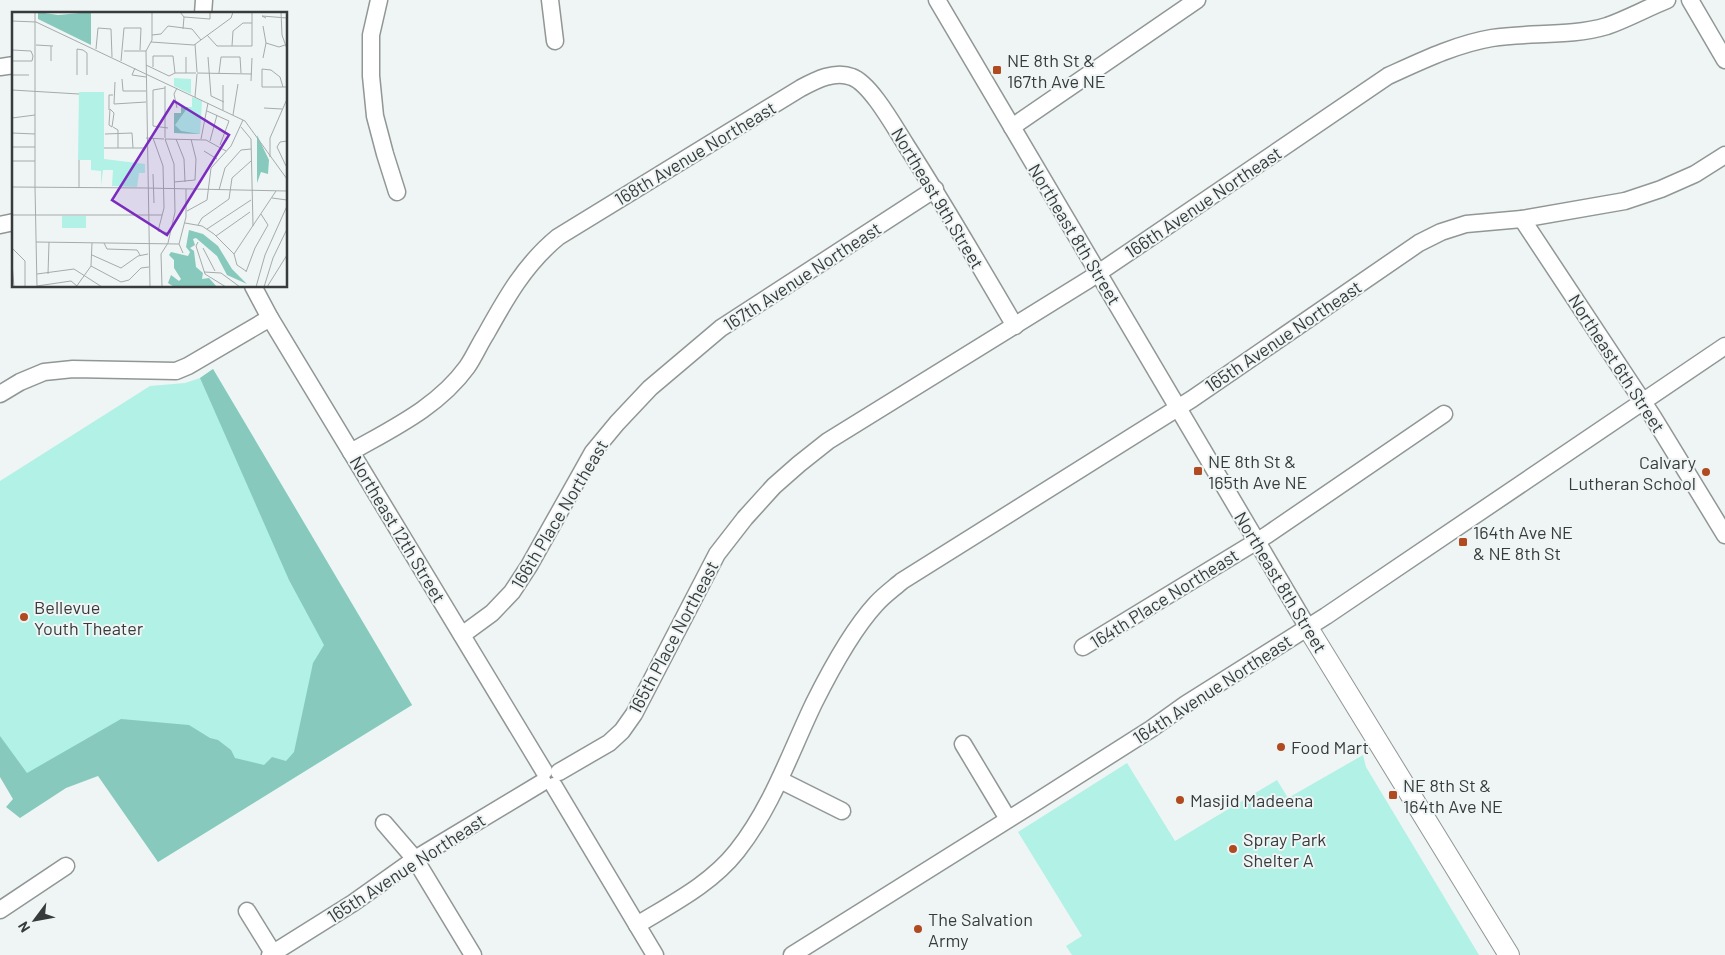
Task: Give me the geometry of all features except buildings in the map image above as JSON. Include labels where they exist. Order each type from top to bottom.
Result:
[{"type":"main road","name":"Northeast 8th Street","points":[[1308,628],[1508,955]]},
{"type":"street","points":[[379,0],[371,35],[375,116],[397,192]]},
{"type":"street","points":[[550,0],[556,41]]},
{"type":"street","name":"Northeast 8th Street","points":[[937,0],[1308,628]]},
{"type":"street","points":[[1012,127],[1197,0]]},
{"type":"street","name":"166th Avenue Northeast","points":[[774,486],[798,464],[828,442],[1098,273],[1388,76],[1425,59],[1493,38],[1574,33],[1607,26],[1667,0]]},
{"type":"street","points":[[1690,0],[1725,60]]},
{"type":"street","name":"168th Avenue Northeast","points":[[351,452],[423,410],[442,395],[467,367],[516,283],[544,248],[558,237],[801,88],[822,78],[839,75],[853,77]]},
{"type":"street","name":"Northeast 9th Street","points":[[853,77],[878,101],[935,189],[1015,326]]},
{"type":"street","name":"165th Avenue Northeast","points":[[780,780],[814,703],[842,650],[876,604],[902,581],[930,562],[1177,408],[1419,243],[1441,232],[1466,224],[1522,219],[1625,201],[1661,189],[1695,174],[1725,156]]},
{"type":"street","name":"167th Avenue Northeast","points":[[673,367],[721,328],[935,189]]},
{"type":"street","name":"Northeast 6th Street","points":[[1522,219],[1643,401],[1725,535]]},
{"type":"street","name":"Northeast 12th Street","points":[[253,288],[655,955]]},
{"type":"street","points":[[0,394],[20,382],[44,372],[73,369],[176,371],[188,366],[270,318]]},
{"type":"street","name":"164th Avenue Northeast","points":[[792,955],[815,949],[1008,819],[1308,628],[1725,346]]},
{"type":"street","name":"166th Place Northeast","points":[[462,635],[492,613],[512,592],[529,566],[593,452],[617,423],[673,367]]},
{"type":"street","name":"164th Place Northeast","points":[[1083,647],[1256,541],[1444,414]]},
{"type":"street","name":"165th Place Northeast","points":[[550,778],[610,743],[622,732],[634,714],[717,554],[774,486]]},
{"type":"street","points":[[963,744],[1008,819]]},
{"type":"street","name":"165th Avenue Northeast","points":[[271,954],[353,903],[415,859],[550,778]]},
{"type":"street","points":[[637,925],[698,888],[719,870],[737,851],[753,828],[780,780],[842,811]]},
{"type":"street","points":[[384,823],[415,859],[473,955]]},
{"type":"street","points":[[0,910],[66,866]]},
{"type":"street","points":[[247,911],[271,954]]},
{"type":"green space","points":[[213,369],[412,705],[158,862],[92,750],[13,799],[0,776],[0,481],[150,386],[185,383],[200,378]]},
{"type":"green space","points":[[213,369],[412,705],[158,862],[98,776],[66,788],[20,818],[6,807],[13,799],[0,777],[0,736],[27,773],[121,719],[189,725],[210,738],[218,740],[231,750],[235,758],[264,765],[272,757],[286,761],[294,752],[313,663],[324,645],[289,580],[200,378]]},
{"type":"green space","points":[[1363,755],[1366,767],[1479,955],[1072,955],[1066,946],[1082,936],[1018,832],[1127,763],[1175,841],[1277,780],[1288,798]]},
{"type":"place","name":"NE 8th St & 167th Ave NE","points":[[997,70]]},
{"type":"place","name":"NE 8th St & 165th Ave NE","points":[[1198,471]]},
{"type":"place","name":"Calvary Lutheran School","points":[[1706,472]]},
{"type":"place","name":"164th Ave NE & NE 8th St","points":[[1463,542]]},
{"type":"place","name":"Bellevue Youth Theater","points":[[24,617]]},
{"type":"place","name":"Food Mart","points":[[1281,747]]},
{"type":"place","name":"NE 8th St & 164th Ave NE","points":[[1393,795]]},
{"type":"place","name":"Masjid Madeena","points":[[1180,800]]},
{"type":"place","name":"Spray Park Shelter A","points":[[1233,849]]},
{"type":"place","name":"The Salvation Army","points":[[918,929]]}]
